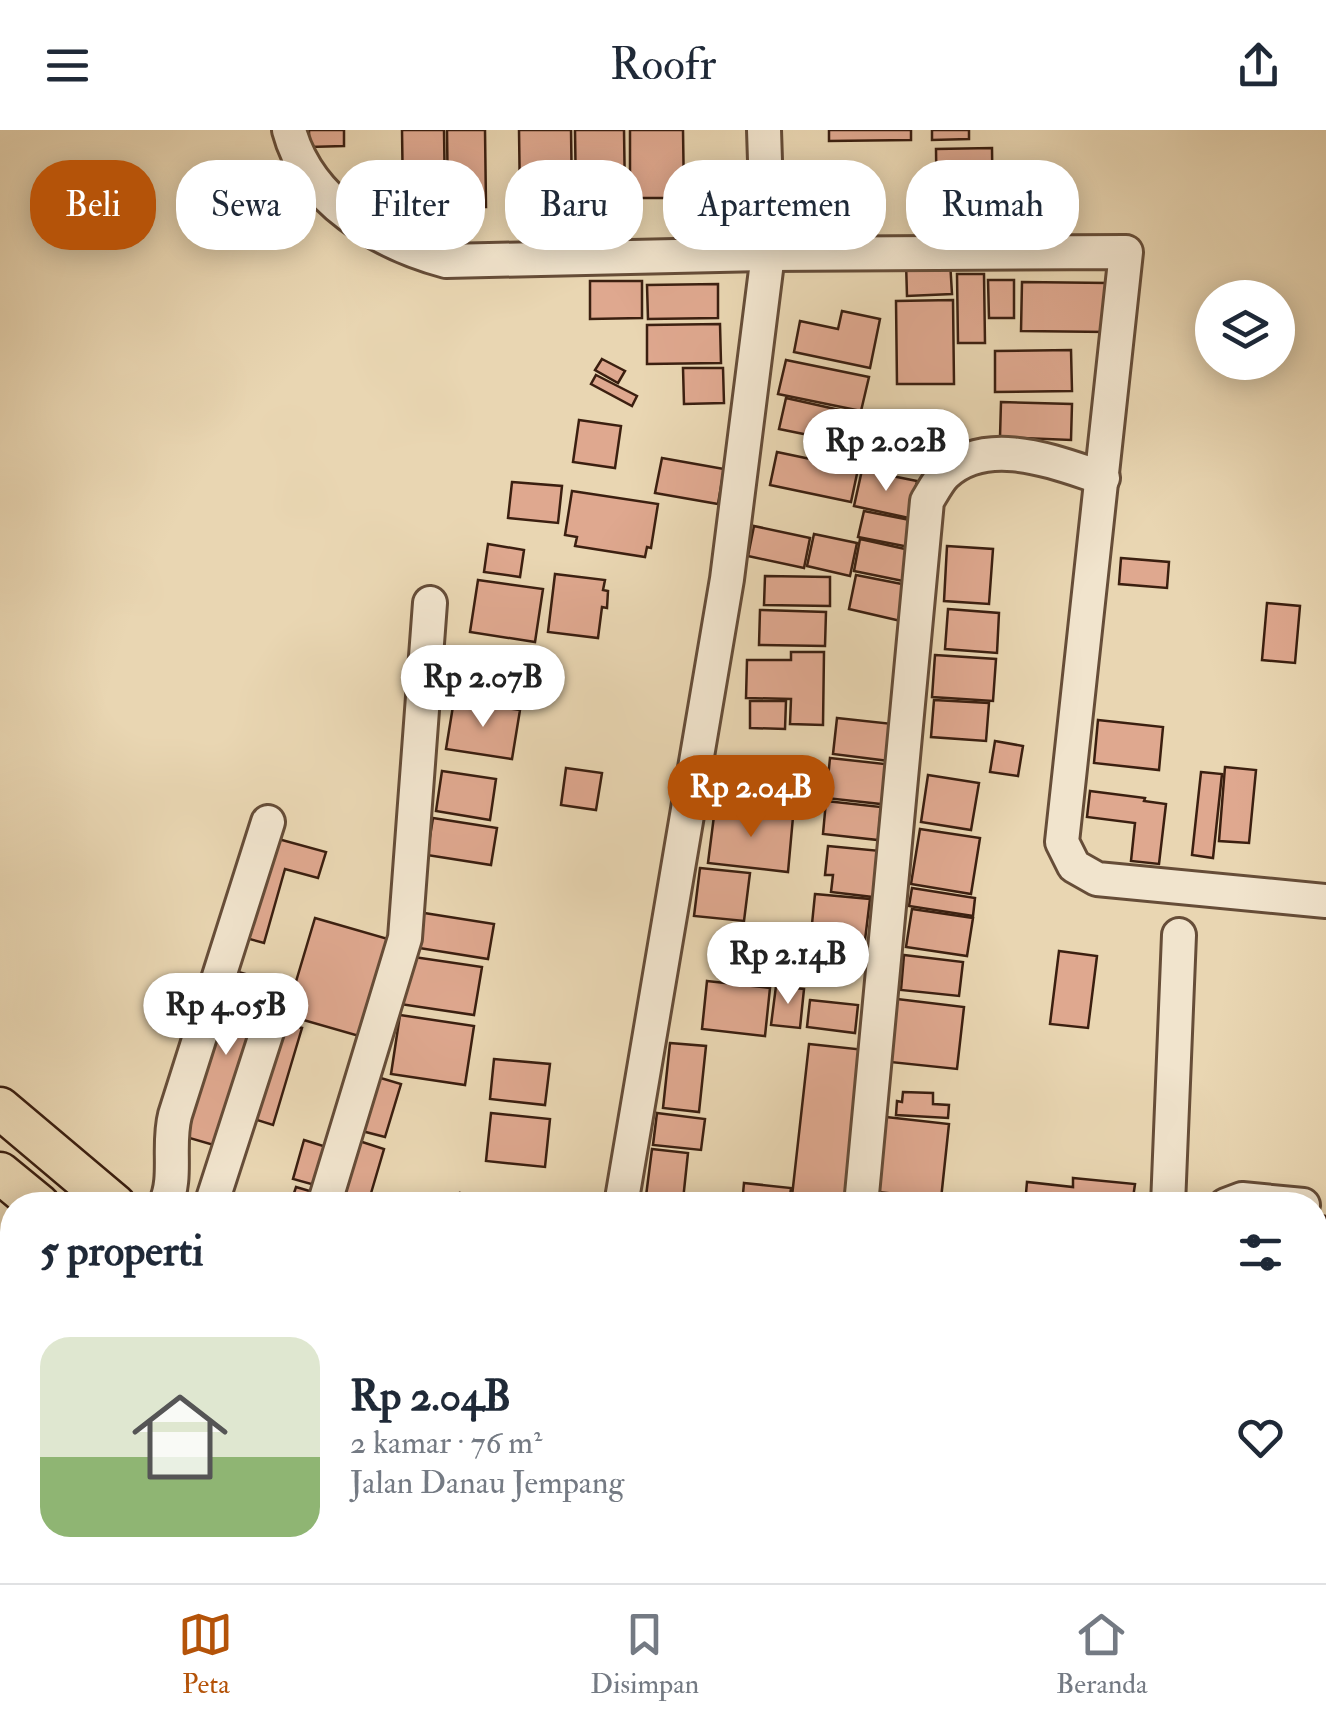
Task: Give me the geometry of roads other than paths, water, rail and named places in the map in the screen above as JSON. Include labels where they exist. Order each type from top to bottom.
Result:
[{"type":"main road","points":[[0,1108],[100,1192]]},
{"type":"main road","points":[[0,1173],[23,1192]]},
{"type":"street","points":[[289,130],[295,153],[313,181],[335,204],[362,224],[418,254],[446,261],[1126,252],[1062,842],[1074,866],[1097,879],[1326,901]]},
{"type":"street","points":[[623,1192],[727,579],[768,254],[764,130]]},
{"type":"street","points":[[861,1192],[927,501],[945,474],[970,460],[1004,454],[1038,457],[1103,478]]},
{"type":"street","points":[[328,1192],[405,938],[430,603]]},
{"type":"street","points":[[169,1192],[169,1136],[268,822]]},
{"type":"street","points":[[1169,1192],[1179,935]]},
{"type":"street","points":[[215,1192],[274,1010]]}]
